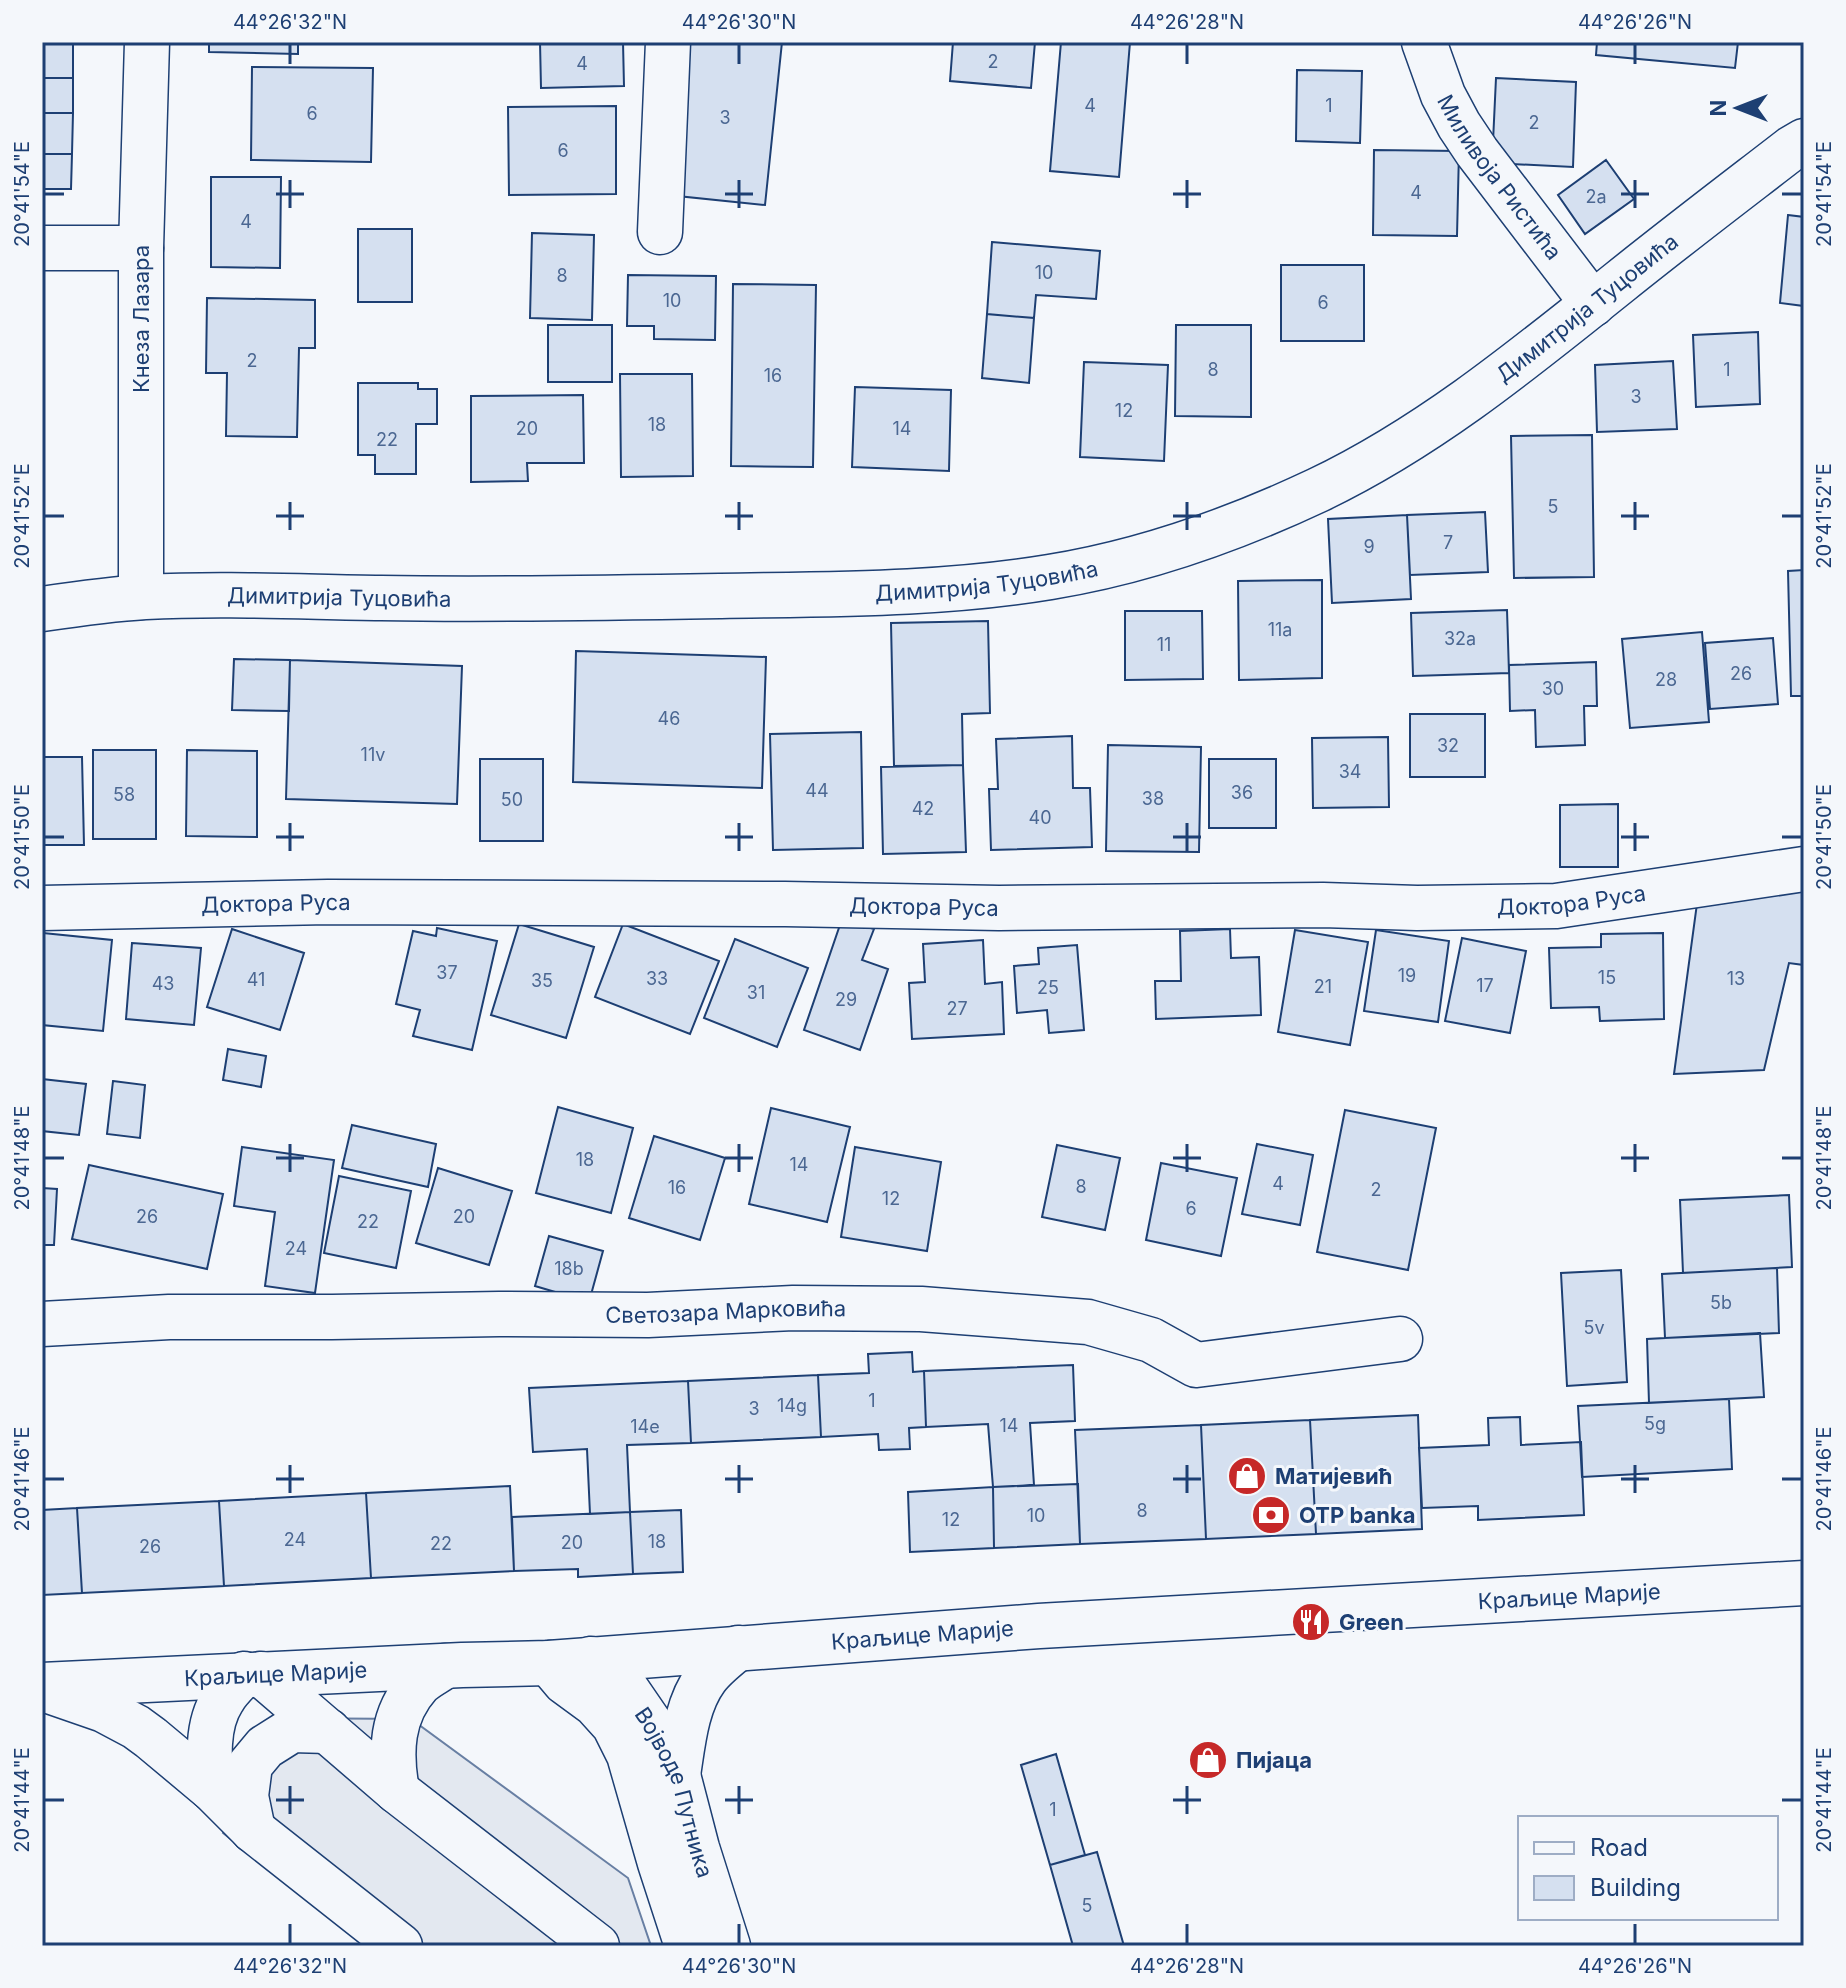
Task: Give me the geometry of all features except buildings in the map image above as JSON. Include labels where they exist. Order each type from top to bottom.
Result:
[{"type":"street","name":"Кнеза Лазара","points":[[141,597],[141,248],[147,42]]},
{"type":"street","points":[[660,232],[668,42]]},
{"type":"street","name":"Миливоја Ристића","points":[[1424,42],[1443,95],[1459,125],[1593,304]]},
{"type":"street","name":"Димитрија Туцовића","points":[[42,609],[141,597],[493,600],[933,591],[1082,571],[1143,556],[1260,516],[1322,488],[1427,428],[1491,384],[1804,141]]},
{"type":"street","points":[[42,248],[141,248]]},
{"type":"street","name":"Доктора Руса","points":[[42,908],[328,902],[999,908],[1556,906],[1804,869]]},
{"type":"street","name":"Светозара Марковића","points":[[42,1324],[169,1317],[648,1315],[793,1308],[921,1309],[1088,1322],[1151,1340],[1196,1365],[1400,1339]]},
{"type":"street","name":"Краљице Марије","points":[[42,1687],[253,1674],[570,1661],[1055,1625],[1804,1583]]},
{"type":"street","points":[[678,1775],[693,1702],[705,1679],[738,1648]]},
{"type":"street","name":"Војводе Путника","points":[[687,1946],[629,1755],[614,1725],[595,1704],[565,1682],[570,1661],[625,1687],[649,1722],[678,1775],[728,1946]]},
{"type":"street","points":[[397,1791],[392,1763],[393,1736],[404,1707],[420,1684],[445,1666]]},
{"type":"street","points":[[212,1789],[209,1756],[212,1727],[222,1700],[253,1674],[328,1731],[397,1791],[597,1946]]},
{"type":"street","points":[[42,1687],[104,1710],[136,1727],[212,1789],[253,1830],[400,1946]]},
{"type":"street","points":[[253,1830],[246,1796],[250,1765],[265,1747],[292,1730],[328,1731]]},
{"type":"shaded area","points":[[273,1718],[411,1719],[628,1878],[651,1946],[365,1946],[223,1833]]},
{"type":"place","name":"Матијевић","points":[[1247,1476]]},
{"type":"place","name":"OTP banka","points":[[1271,1515]]},
{"type":"place","name":"Green","points":[[1311,1622]]},
{"type":"place","name":"Пијаца","points":[[1208,1760]]}]
